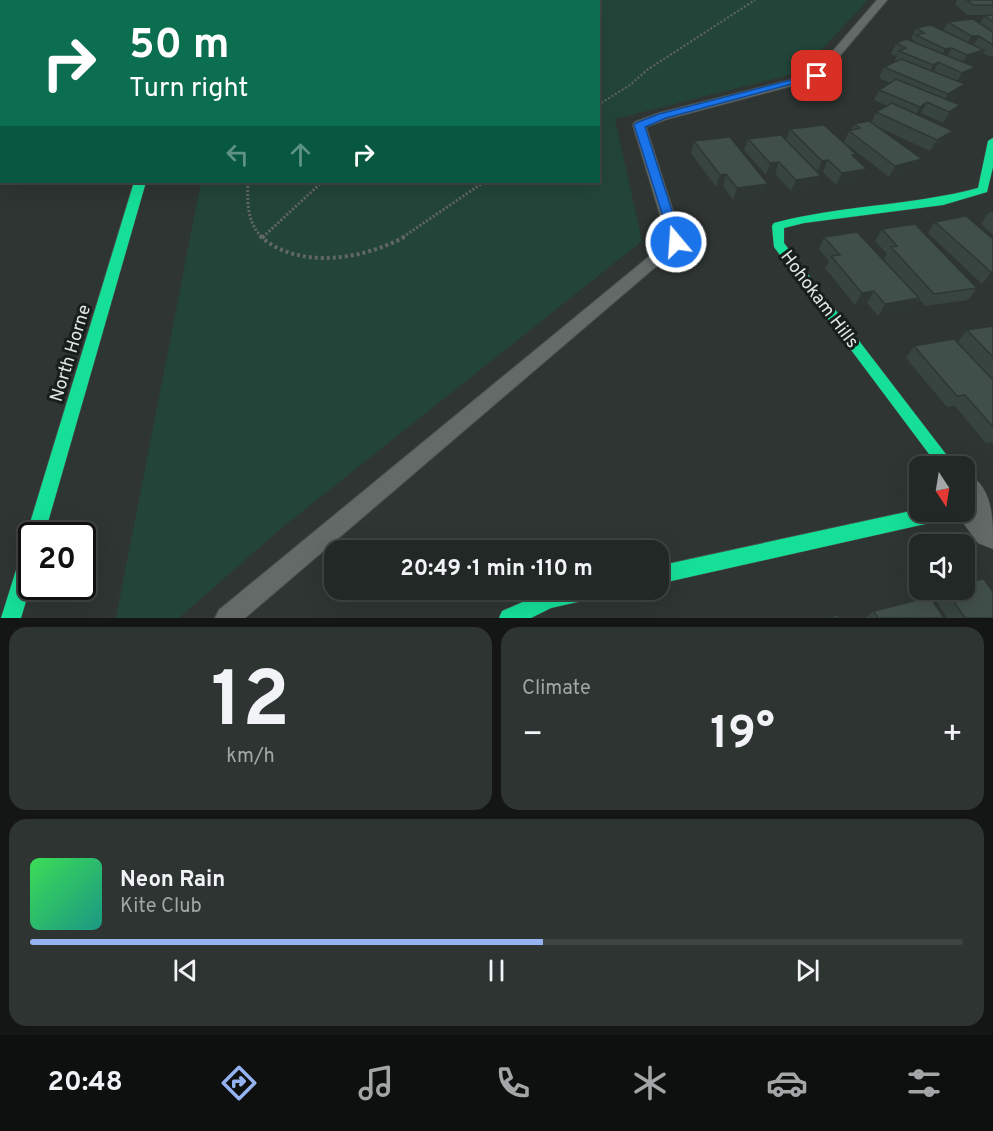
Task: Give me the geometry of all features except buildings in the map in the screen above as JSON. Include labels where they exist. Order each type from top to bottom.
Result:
[{"type":"street","name":"Hohokam Hills","points":[[938,456],[778,244],[778,226],[803,219],[943,201],[983,190],[991,170],[993,141]]},
{"type":"street","name":"North Horne","points":[[39,522],[140,183]]},
{"type":"street","points":[[669,573],[909,521]]},
{"type":"street","points":[[11,618],[18,595]]},
{"type":"street","points":[[509,618],[548,600]]},
{"type":"lane","points":[[227,618],[676,242],[639,125],[663,116],[817,76],[882,0]]},
{"type":"path","points":[[600,104],[630,85],[646,70],[755,0]]},
{"type":"path","points":[[248,183],[250,220],[262,238],[291,254],[324,258],[372,251],[411,232],[483,183]]},
{"type":"path","points":[[262,238],[321,183]]},
{"type":"green space","points":[[600,0],[868,0],[801,72],[615,119],[642,241],[284,526],[179,618],[116,618],[201,183],[600,183]]},
{"type":"traffic: fast","points":[[939,456],[778,244],[778,226],[803,219],[943,201],[983,190],[993,141]]},
{"type":"traffic: fast","points":[[39,522],[140,183]]},
{"type":"traffic: fast","points":[[669,573],[909,520]]},
{"type":"traffic: fast","points":[[11,618],[18,595]]},
{"type":"traffic: fast","points":[[509,618],[548,600]]},
{"type":"route","points":[[676,242],[639,125],[663,116],[817,76]]}]
